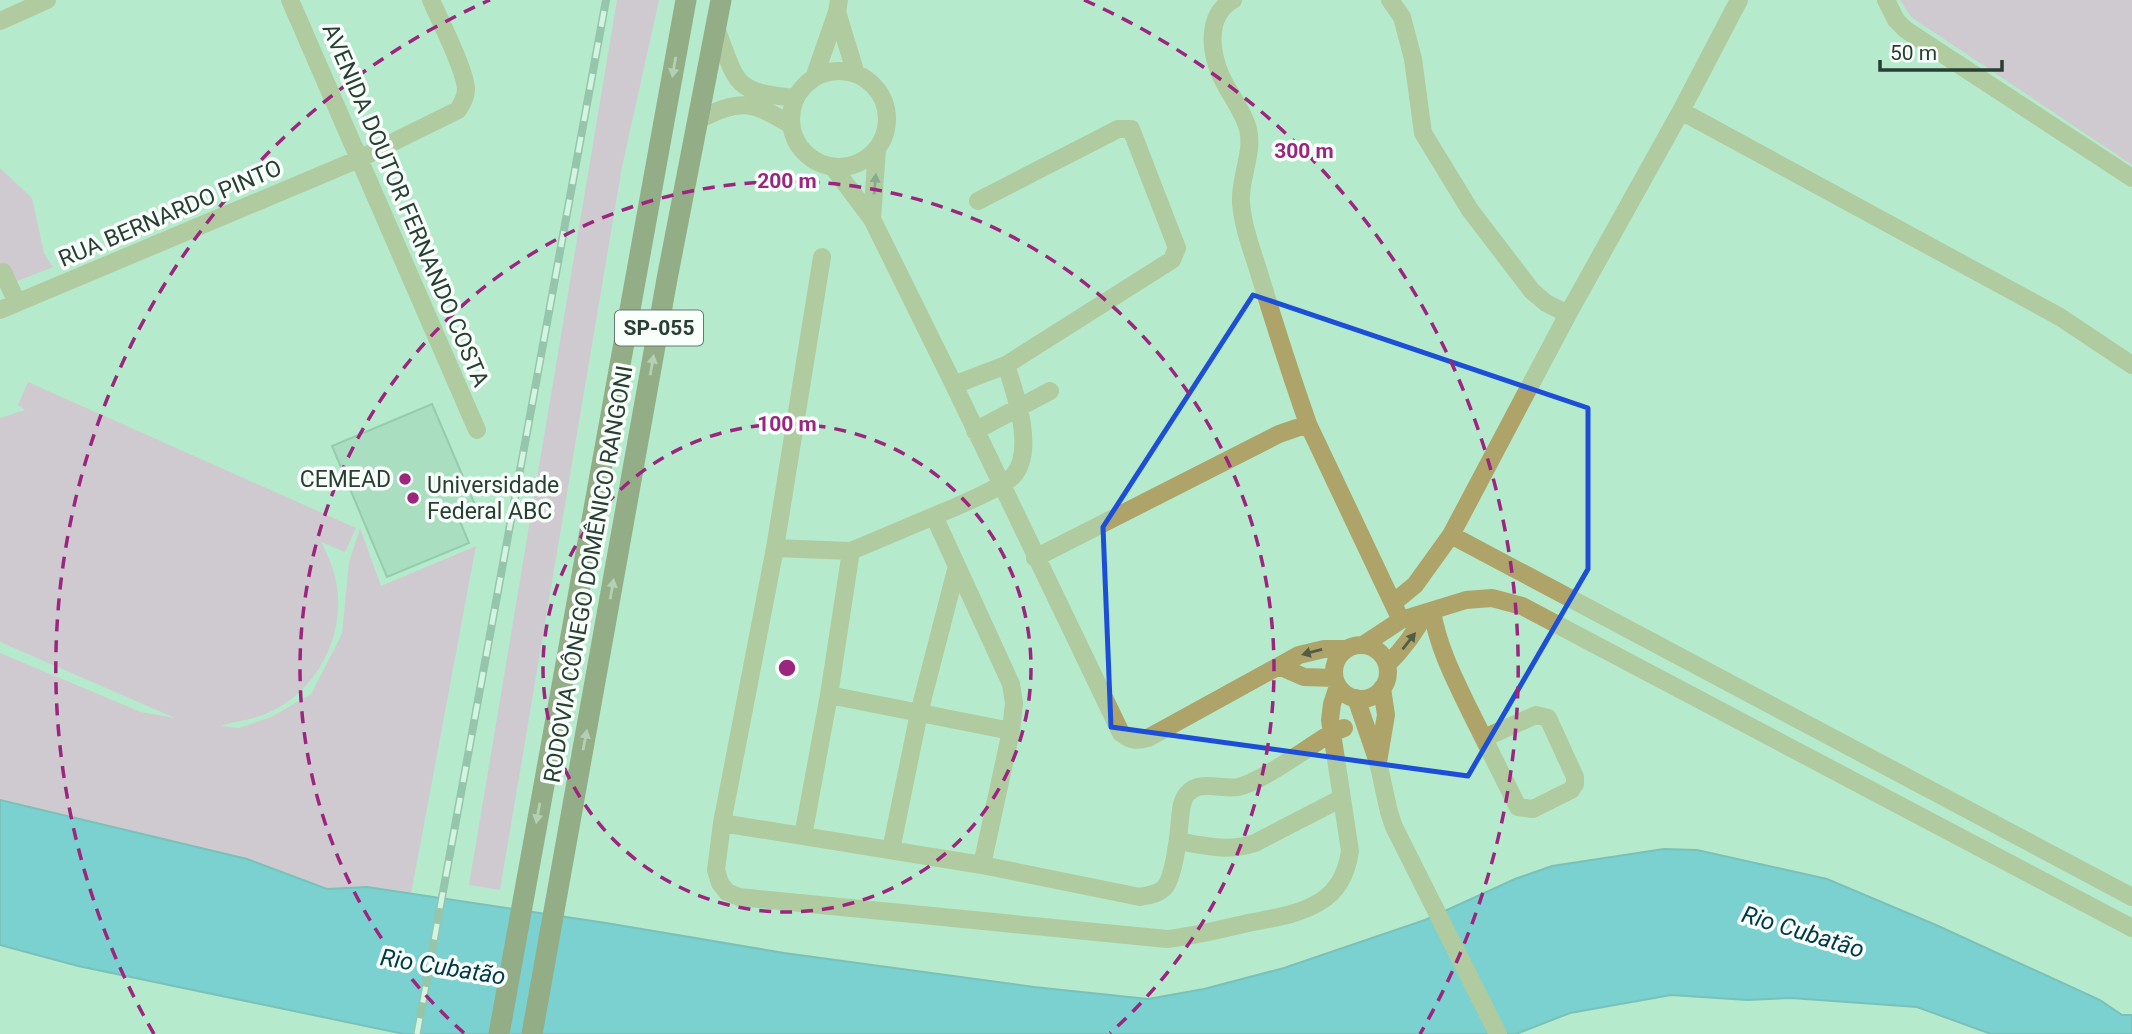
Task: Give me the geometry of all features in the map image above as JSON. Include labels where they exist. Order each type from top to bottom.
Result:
[{"type":"highway","name":"RODOVIA CÔNEGO DOMÊNICO RANGONI","points":[[499,1034],[686,0]]},
{"type":"highway","name":"RODOVIA CÔNEGO DOMÊNICO RANGONI","points":[[531,1034],[721,0]]},
{"type":"highway","points":[[539,1034],[559,880]]},
{"type":"highway","points":[[484,1034],[525,885]]},
{"type":"street","points":[[0,21],[47,0]]},
{"type":"street","name":"AVENIDA DOUTOR FERNANDO COSTA","points":[[290,0],[477,430]]},
{"type":"street","name":"RUA BERNARDO PINTO","points":[[0,310],[359,159],[458,110],[465,99],[466,88],[431,0]]},
{"type":"street","points":[[1233,0],[1225,5],[1214,23],[1212,42],[1220,75],[1248,129],[1249,150],[1241,202],[1248,238],[1277,335],[1308,424],[1401,620]]},
{"type":"street","points":[[1390,0],[1402,18],[1413,59],[1423,133],[1469,210],[1532,291],[1546,303],[1568,314]]},
{"type":"street","points":[[1393,603],[1415,585],[1451,535],[1740,0]]},
{"type":"street","points":[[1886,0],[1896,20],[1906,30],[2132,178]]},
{"type":"street","points":[[838,6],[856,74]]},
{"type":"street","points":[[814,78],[838,6]]},
{"type":"street","points":[[716,28],[734,75],[741,85],[752,92],[796,98]]},
{"type":"street","points":[[834,71],[856,74],[875,86],[886,106],[887,128],[877,149],[853,166],[834,167],[813,160],[793,135],[791,125],[792,111],[800,90],[814,78],[834,71]]},
{"type":"street","points":[[698,120],[736,104],[766,109],[791,125]]},
{"type":"street","points":[[1681,111],[2060,317],[2132,365]]},
{"type":"street","points":[[954,385],[1006,365],[1172,260],[1177,248],[1131,129],[1118,129],[978,201]]},
{"type":"street","points":[[872,219],[877,149]]},
{"type":"street","points":[[834,167],[872,219],[1121,733],[1129,740],[1148,738],[1299,655],[1310,652],[1355,647],[1378,651],[1387,665],[1386,681],[1382,688],[1370,697],[1304,677],[1281,667]]},
{"type":"street","points":[[822,257],[775,548],[722,823],[716,870],[720,883],[727,892],[739,897],[1167,939],[1300,912],[1322,900],[1339,885],[1347,868],[1350,851],[1336,735]]},
{"type":"street","points":[[3,272],[17,303]]},
{"type":"street","points":[[775,548],[851,551],[934,516],[1000,485],[1013,476],[1020,464],[1023,449],[1020,408],[1006,365]]},
{"type":"street","points":[[975,431],[1050,391]]},
{"type":"street","points":[[1035,558],[1279,434],[1308,424]]},
{"type":"street","points":[[934,516],[1011,684],[1014,703],[1011,731],[982,865]]},
{"type":"street","points":[[1451,535],[2132,897]]},
{"type":"street","points":[[803,836],[829,695],[851,551]]},
{"type":"street","points":[[891,850],[919,713],[957,566]]},
{"type":"street","points":[[1498,1034],[1394,827],[1378,762],[1334,667],[1339,657],[1401,620],[1466,600],[1492,598],[1522,606],[2132,928]]},
{"type":"street","points":[[1387,665],[1406,646],[1428,612]]},
{"type":"street","points":[[1428,612],[1446,660],[1483,738],[1518,807],[1533,809],[1571,790],[1575,784],[1575,777],[1548,718],[1535,715],[1483,738]]},
{"type":"street","points":[[1378,762],[1386,715],[1382,688]]},
{"type":"street","points":[[722,823],[982,865],[1140,897],[1155,894],[1164,888],[1169,879],[1186,795],[1195,788],[1205,786],[1240,787],[1336,735],[1348,718],[1345,690]]},
{"type":"street","points":[[829,695],[1011,731]]},
{"type":"street","points":[[1178,841],[1223,849],[1239,848],[1255,843],[1342,798]]},
{"type":"highlighted area","points":[[1253,295],[1588,408],[1588,569],[1468,776],[1111,727],[1103,527]]},
{"type":"shaded area","points":[[617,0],[659,0],[622,167],[500,890],[469,885]]},
{"type":"shaded area","points":[[1900,0],[2132,0],[2132,165],[1911,17]]},
{"type":"shaded area","points":[[0,168],[32,198],[44,253],[53,267],[0,288]]},
{"type":"shaded area","points":[[28,382],[356,528],[345,552],[321,542],[335,577],[338,597],[333,637],[316,673],[288,702],[270,712],[220,726],[239,728],[271,717],[311,694],[342,634],[349,562],[360,528],[381,586],[476,546],[411,894],[367,887],[327,889],[247,859],[0,802],[0,653],[141,712],[175,718],[0,642],[0,418],[25,410],[18,405]]},
{"type":"water","name":"Rio Cubatão","points":[[0,800],[247,859],[327,889],[367,887],[784,953],[1034,987],[1148,999],[1204,989],[1284,968],[1425,920],[1515,879],[1552,866],[1664,849],[1697,850],[1827,879],[1936,925],[2100,1000],[2122,1015],[2132,1015],[2132,1034],[1991,1034],[1917,1007],[1791,998],[1747,1000],[1671,995],[1570,1013],[1516,1034],[404,1034],[78,966],[0,945]]},
{"type":"building","name":"CEMEAD","points":[[432,404],[478,512],[459,519],[469,543],[387,577],[332,446]]},
{"type":"railway","points":[[417,1034],[606,0]]},
{"type":"place","name":"CEMEAD","points":[[405,479]]},
{"type":"place","name":"Universidade Federal ABC","points":[[413,498]]}]
